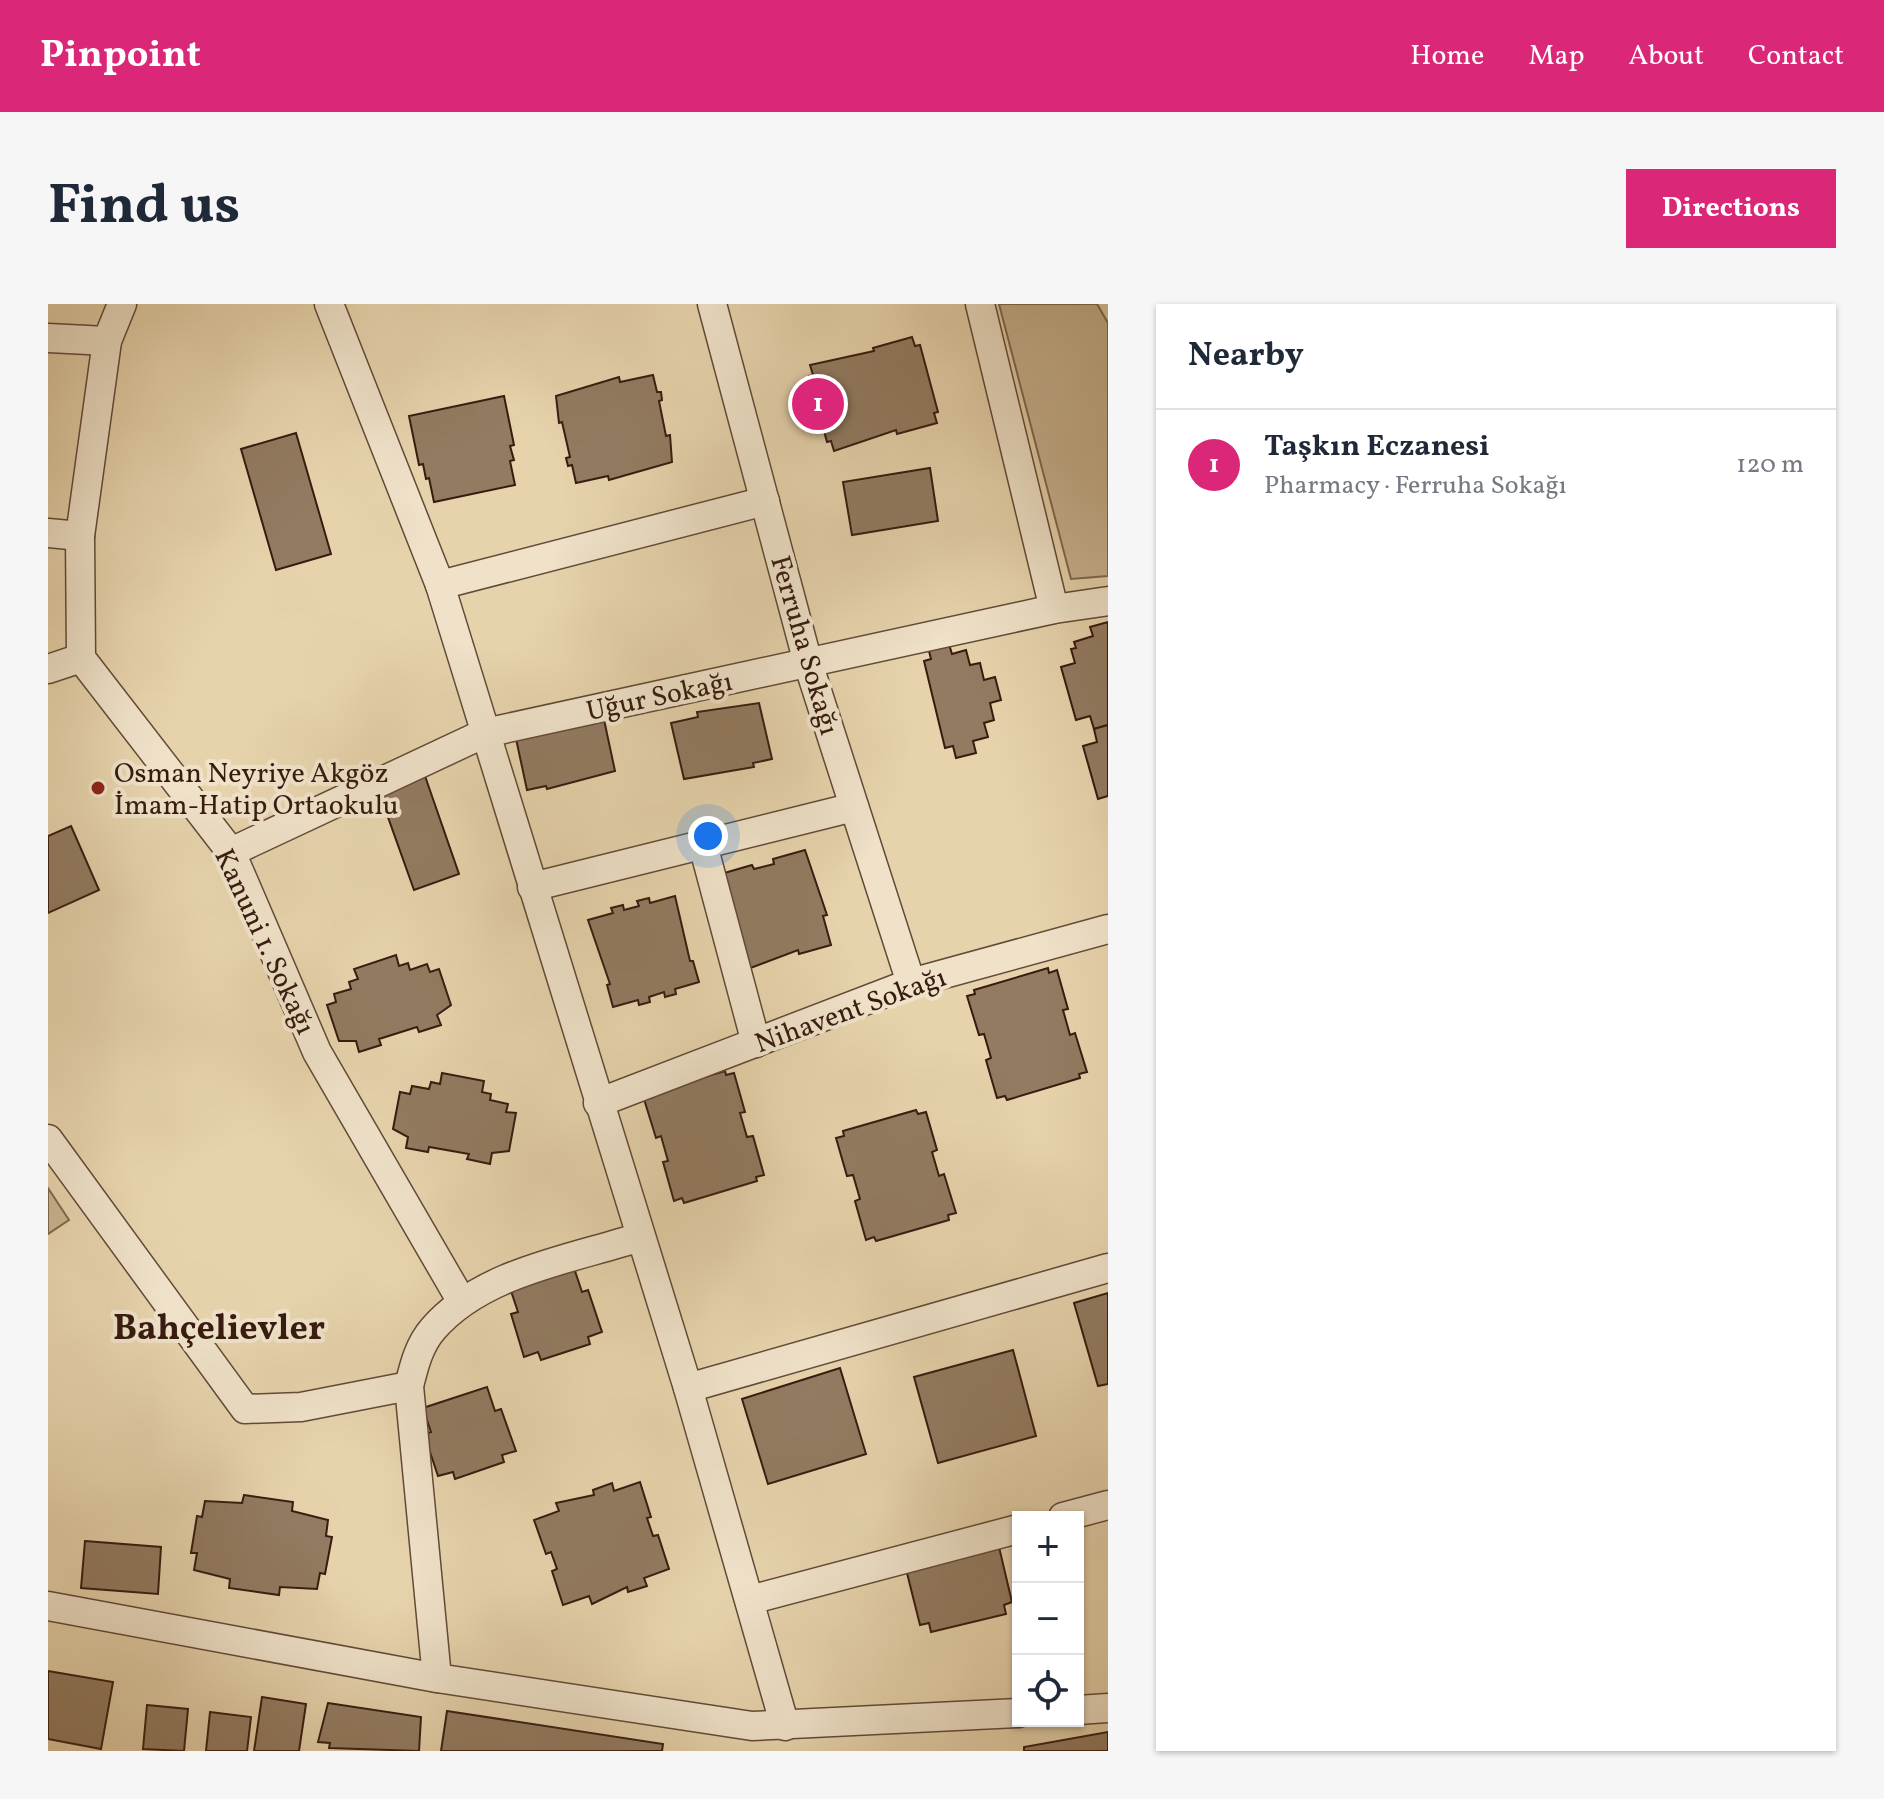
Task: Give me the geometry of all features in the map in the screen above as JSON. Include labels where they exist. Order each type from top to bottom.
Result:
[{"type":"street","points":[[48,669],[81,658],[80,536],[107,341],[122,304]]},
{"type":"street","points":[[329,304],[440,585],[688,1388],[785,1726]]},
{"type":"street","name":"Ferruha Sokağı","points":[[712,304],[808,663],[911,983]]},
{"type":"street","points":[[980,304],[1054,609]]},
{"type":"street","points":[[48,338],[107,341]]},
{"type":"street","points":[[440,585],[765,501]]},
{"type":"street","points":[[48,533],[80,536]]},
{"type":"street","name":"Uğur Sokağı","points":[[231,852],[485,733],[1054,609],[1108,601]]},
{"type":"street","name":"Kanuni 1. Sokağı","points":[[81,658],[231,852],[317,1052],[462,1302]]},
{"type":"street","points":[[532,887],[854,807]]},
{"type":"street","points":[[703,845],[756,1043]]},
{"type":"street","name":"Nihavent Sokağı","points":[[598,1103],[911,983],[1108,929]]},
{"type":"street","points":[[48,1139],[245,1409],[301,1407],[409,1386]]},
{"type":"street","points":[[437,1678],[409,1386],[417,1357],[432,1330],[462,1302],[498,1282],[640,1237]]},
{"type":"street","points":[[688,1388],[1108,1268]]},
{"type":"street","points":[[1084,1511],[1108,1505]]},
{"type":"street","points":[[750,1600],[1012,1531]]},
{"type":"street","points":[[48,1606],[754,1738],[785,1726],[1012,1713]]},
{"type":"street","points":[[1084,1710],[1108,1708]]},
{"type":"shaded area","points":[[999,304],[1097,304],[1108,323],[1108,576],[1071,579]]},
{"type":"shaded area","points":[[48,1188],[69,1220],[48,1234]]},
{"type":"building","points":[[912,337],[915,346],[920,345],[938,412],[934,413],[937,423],[897,434],[896,430],[834,451],[831,441],[827,442],[809,376],[813,375],[810,365],[874,351],[873,348]]},
{"type":"building","points":[[653,375],[657,392],[661,392],[662,400],[659,401],[666,436],[670,435],[672,462],[609,480],[608,476],[576,483],[572,465],[568,466],[566,458],[570,457],[562,422],[559,423],[556,396],[619,377],[620,382]]},
{"type":"building","points":[[504,396],[514,445],[510,446],[514,460],[510,461],[515,485],[434,502],[429,478],[426,479],[423,464],[419,465],[409,416]]},
{"type":"building","points":[[296,433],[331,554],[276,570],[241,449]]},
{"type":"building","points":[[930,468],[938,521],[852,535],[843,482]]},
{"type":"building","points":[[1108,622],[1108,725],[1094,729],[1090,716],[1076,720],[1061,667],[1075,663],[1071,649],[1076,648],[1074,642],[1093,636],[1090,627]]},
{"type":"building","points":[[948,641],[952,654],[966,650],[970,665],[980,663],[984,680],[995,677],[1001,700],[990,703],[994,720],[984,723],[988,737],[973,741],[976,753],[956,758],[953,746],[945,748],[924,661],[931,659],[928,647]]},
{"type":"building","points":[[759,703],[772,759],[753,763],[754,767],[684,779],[671,723],[698,717],[697,712]]},
{"type":"building","points":[[603,715],[615,771],[547,789],[546,786],[527,790],[515,734]]},
{"type":"building","points":[[1108,725],[1108,796],[1098,799],[1083,746],[1097,742],[1094,729]]},
{"type":"building","points":[[425,776],[459,874],[414,890],[379,792]]},
{"type":"building","points":[[71,826],[99,890],[48,913],[48,836]]},
{"type":"building","points":[[805,850],[827,915],[823,916],[831,945],[799,954],[798,950],[748,969],[721,874],[752,865],[754,869],[774,864],[773,859]]},
{"type":"building","points":[[675,896],[690,961],[693,961],[699,982],[675,989],[676,994],[665,997],[664,992],[649,997],[650,1002],[639,1005],[638,1000],[613,1007],[607,985],[610,984],[588,920],[613,913],[611,908],[623,905],[624,910],[639,906],[637,901],[649,898],[650,903]]},
{"type":"building","points":[[396,955],[399,966],[408,963],[410,970],[427,964],[430,972],[439,969],[451,1005],[437,1015],[441,1025],[419,1032],[417,1027],[379,1039],[381,1045],[359,1052],[356,1041],[339,1041],[327,1005],[336,1002],[334,994],[351,989],[349,982],[358,979],[354,969]]},
{"type":"building","points":[[1048,968],[1049,973],[1057,970],[1068,1009],[1063,1010],[1070,1035],[1075,1033],[1087,1072],[1079,1074],[1080,1078],[1007,1100],[1005,1096],[997,1098],[986,1060],[991,1058],[984,1034],[979,1035],[967,996],[975,994],[974,990]]},
{"type":"building","points":[[725,1071],[726,1075],[734,1073],[745,1112],[740,1113],[747,1137],[753,1136],[764,1175],[756,1177],[757,1181],[684,1203],[682,1198],[674,1201],[663,1162],[668,1161],[661,1136],[656,1138],[644,1099],[651,1093]]},
{"type":"building","points":[[442,1073],[484,1081],[482,1092],[491,1094],[490,1100],[508,1104],[506,1112],[516,1113],[509,1151],[492,1153],[490,1164],[467,1159],[469,1154],[429,1147],[428,1152],[406,1148],[408,1137],[393,1129],[400,1092],[410,1094],[412,1086],[429,1089],[431,1082],[440,1084]]},
{"type":"building","points":[[916,1110],[918,1114],[926,1112],[937,1150],[932,1152],[939,1176],[944,1174],[956,1213],[948,1215],[949,1220],[876,1241],[874,1237],[866,1240],[855,1201],[860,1199],[853,1175],[847,1176],[836,1138],[844,1136],[843,1131]]},
{"type":"building","points":[[574,1268],[582,1292],[588,1290],[602,1332],[588,1337],[590,1344],[541,1360],[538,1352],[524,1357],[511,1314],[518,1312],[510,1288]]},
{"type":"building","points":[[1108,1293],[1108,1384],[1098,1386],[1074,1303]]},
{"type":"building","points":[[1013,1350],[1036,1436],[938,1463],[914,1377]]},
{"type":"building","points":[[840,1368],[866,1454],[768,1484],[742,1399]]},
{"type":"building","points":[[487,1387],[495,1411],[501,1409],[516,1451],[502,1455],[504,1462],[455,1479],[453,1472],[438,1476],[424,1434],[431,1432],[423,1408]]},
{"type":"building","points":[[640,1482],[651,1517],[647,1518],[653,1536],[658,1535],[669,1569],[644,1578],[647,1586],[628,1592],[627,1587],[592,1604],[589,1596],[563,1605],[552,1571],[557,1569],[551,1552],[546,1554],[534,1520],[559,1511],[556,1503],[594,1495],[593,1490],[612,1483],[614,1491]]},
{"type":"building","points":[[244,1495],[293,1502],[292,1511],[328,1520],[326,1536],[332,1537],[325,1574],[320,1573],[317,1589],[280,1587],[279,1595],[229,1588],[230,1579],[194,1570],[197,1553],[191,1553],[197,1516],[202,1517],[205,1501],[242,1503]]},
{"type":"building","points":[[85,1541],[161,1547],[158,1594],[81,1588]]},
{"type":"building","points":[[999,1547],[1012,1602],[1004,1605],[1006,1614],[931,1632],[929,1623],[920,1625],[906,1569]]},
{"type":"building","points":[[48,1671],[113,1682],[101,1749],[48,1739]]},
{"type":"building","points":[[262,1697],[306,1704],[299,1751],[254,1751]]},
{"type":"building","points":[[328,1703],[421,1717],[419,1751],[329,1748],[330,1743],[318,1742]]},
{"type":"building","points":[[147,1705],[188,1709],[184,1751],[143,1749]]},
{"type":"building","points":[[447,1711],[663,1744],[662,1751],[441,1751]]},
{"type":"building","points":[[210,1712],[251,1717],[247,1751],[206,1751]]},
{"type":"building","points":[[1108,1732],[1108,1751],[1024,1751],[1024,1747]]},
{"type":"place","name":"Taşkın Eczanesi","points":[[818,404]]},
{"type":"place","name":"Osman Neyriye Akgöz İmam-Hatip Ortaokulu","points":[[98,788]]},
{"type":"district","name":"Bahçelievler","points":[[219,1326]]}]
